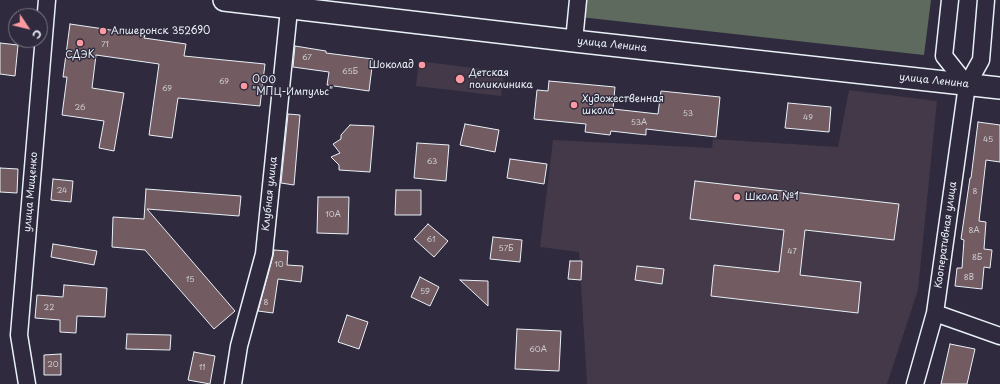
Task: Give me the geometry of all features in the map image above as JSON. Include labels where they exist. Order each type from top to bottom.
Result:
[{"type":"main road","name":"улица Ленина","points":[[224,0],[290,4],[574,41],[1000,88]]},
{"type":"street","name":"улица Мищенко","points":[[28,384],[19,335],[47,0]]},
{"type":"street","points":[[574,41],[578,0]]},
{"type":"street","points":[[950,0],[944,56],[967,84]]},
{"type":"street","name":"Кооперативная улица","points":[[916,384],[935,313],[967,84],[981,60],[986,0]]},
{"type":"street","name":"Клубная улица","points":[[232,384],[239,346],[264,254],[290,4]]},
{"type":"street","points":[[935,313],[1000,336]]},
{"type":"shaded area","name":"Детская поликлиника","points":[[419,61],[504,72],[501,96],[416,86]]},
{"type":"shaded area","name":"Школа №1","points":[[849,90],[937,101],[918,290],[887,384],[587,384],[579,252],[540,247],[553,140],[712,148],[713,139],[838,147]]},
{"type":"green space","points":[[582,0],[931,0],[924,55],[580,17]]},
{"type":"building","points":[[70,24],[145,35],[144,38],[186,44],[184,56],[265,64],[260,106],[178,98],[172,138],[149,135],[159,64],[96,55],[92,88],[124,93],[114,151],[99,148],[104,121],[62,115],[67,77],[63,77]]},
{"type":"building","points":[[0,43],[8,44],[8,48],[18,48],[15,76],[0,74]]},
{"type":"building","points":[[295,46],[326,51],[326,53],[373,59],[369,91],[327,85],[329,72],[293,67]]},
{"type":"building","points":[[549,81],[615,87],[613,109],[658,114],[661,91],[720,97],[716,137],[646,129],[646,135],[611,131],[610,135],[585,132],[586,124],[534,119],[537,90],[548,91]]},
{"type":"building","points":[[788,103],[831,107],[829,132],[785,128]]},
{"type":"building","points":[[288,114],[300,115],[294,185],[281,183]]},
{"type":"building","points":[[978,122],[1000,125],[1000,162],[986,160],[979,221],[986,222],[984,249],[992,250],[990,268],[984,267],[982,289],[955,286],[957,268],[962,268],[964,240],[961,239]]},
{"type":"building","points":[[465,124],[499,130],[495,152],[460,145]]},
{"type":"building","points":[[350,125],[374,126],[370,172],[339,170],[339,165],[331,157],[340,153],[333,144],[341,139],[341,135]]},
{"type":"building","points":[[417,143],[449,145],[446,181],[414,178]]},
{"type":"building","points":[[510,159],[547,164],[544,184],[507,178]]},
{"type":"building","points":[[0,168],[18,169],[17,193],[0,192]]},
{"type":"building","points":[[53,179],[73,181],[71,202],[51,200]]},
{"type":"building","points":[[695,181],[899,204],[894,240],[805,230],[800,275],[861,282],[858,313],[711,296],[714,265],[779,272],[784,230],[690,219]]},
{"type":"building","points":[[146,189],[241,196],[239,216],[147,209],[235,311],[214,329],[145,250],[112,247],[113,217],[144,219]]},
{"type":"building","points":[[396,190],[421,190],[421,215],[395,215]]},
{"type":"building","points":[[318,197],[349,197],[348,234],[317,233]]},
{"type":"building","points":[[428,224],[448,241],[434,257],[414,239]]},
{"type":"building","points":[[493,237],[522,240],[520,262],[490,259]]},
{"type":"building","points":[[53,244],[97,251],[94,265],[51,257]]},
{"type":"building","points":[[274,250],[288,251],[287,265],[303,266],[301,282],[278,279],[273,313],[258,311],[273,256]]},
{"type":"building","points":[[570,261],[582,261],[581,280],[568,279]]},
{"type":"building","points":[[637,266],[664,269],[662,284],[635,280]]},
{"type":"building","points":[[420,277],[439,287],[430,306],[411,297]]},
{"type":"building","points":[[460,280],[488,281],[488,306]]},
{"type":"building","points":[[64,285],[107,288],[105,317],[77,316],[76,333],[60,332],[60,320],[35,318],[37,295],[63,297]]},
{"type":"building","points":[[347,315],[368,322],[359,349],[338,342]]},
{"type":"building","points":[[517,329],[561,331],[559,371],[515,369]]},
{"type":"building","points":[[127,334],[171,335],[170,350],[126,349]]},
{"type":"building","points":[[950,344],[975,349],[967,384],[941,384]]},
{"type":"building","points":[[194,352],[215,356],[210,384],[188,380]]},
{"type":"building","points":[[61,354],[61,375],[44,375],[44,355]]},
{"type":"place","name":"Апшеронск 352690","points":[[103,31]]},
{"type":"place","name":"СДЭК","points":[[80,43]]},
{"type":"place","name":"Шоколад","points":[[422,65]]},
{"type":"place","name":"Детская поликлиника","points":[[460,79]]},
{"type":"place","name":"ООО \"МПЦ-Импульс\"","points":[[244,86]]},
{"type":"place","name":"Художественная школа","points":[[574,105]]},
{"type":"place","name":"Школа №1","points":[[737,197]]}]
